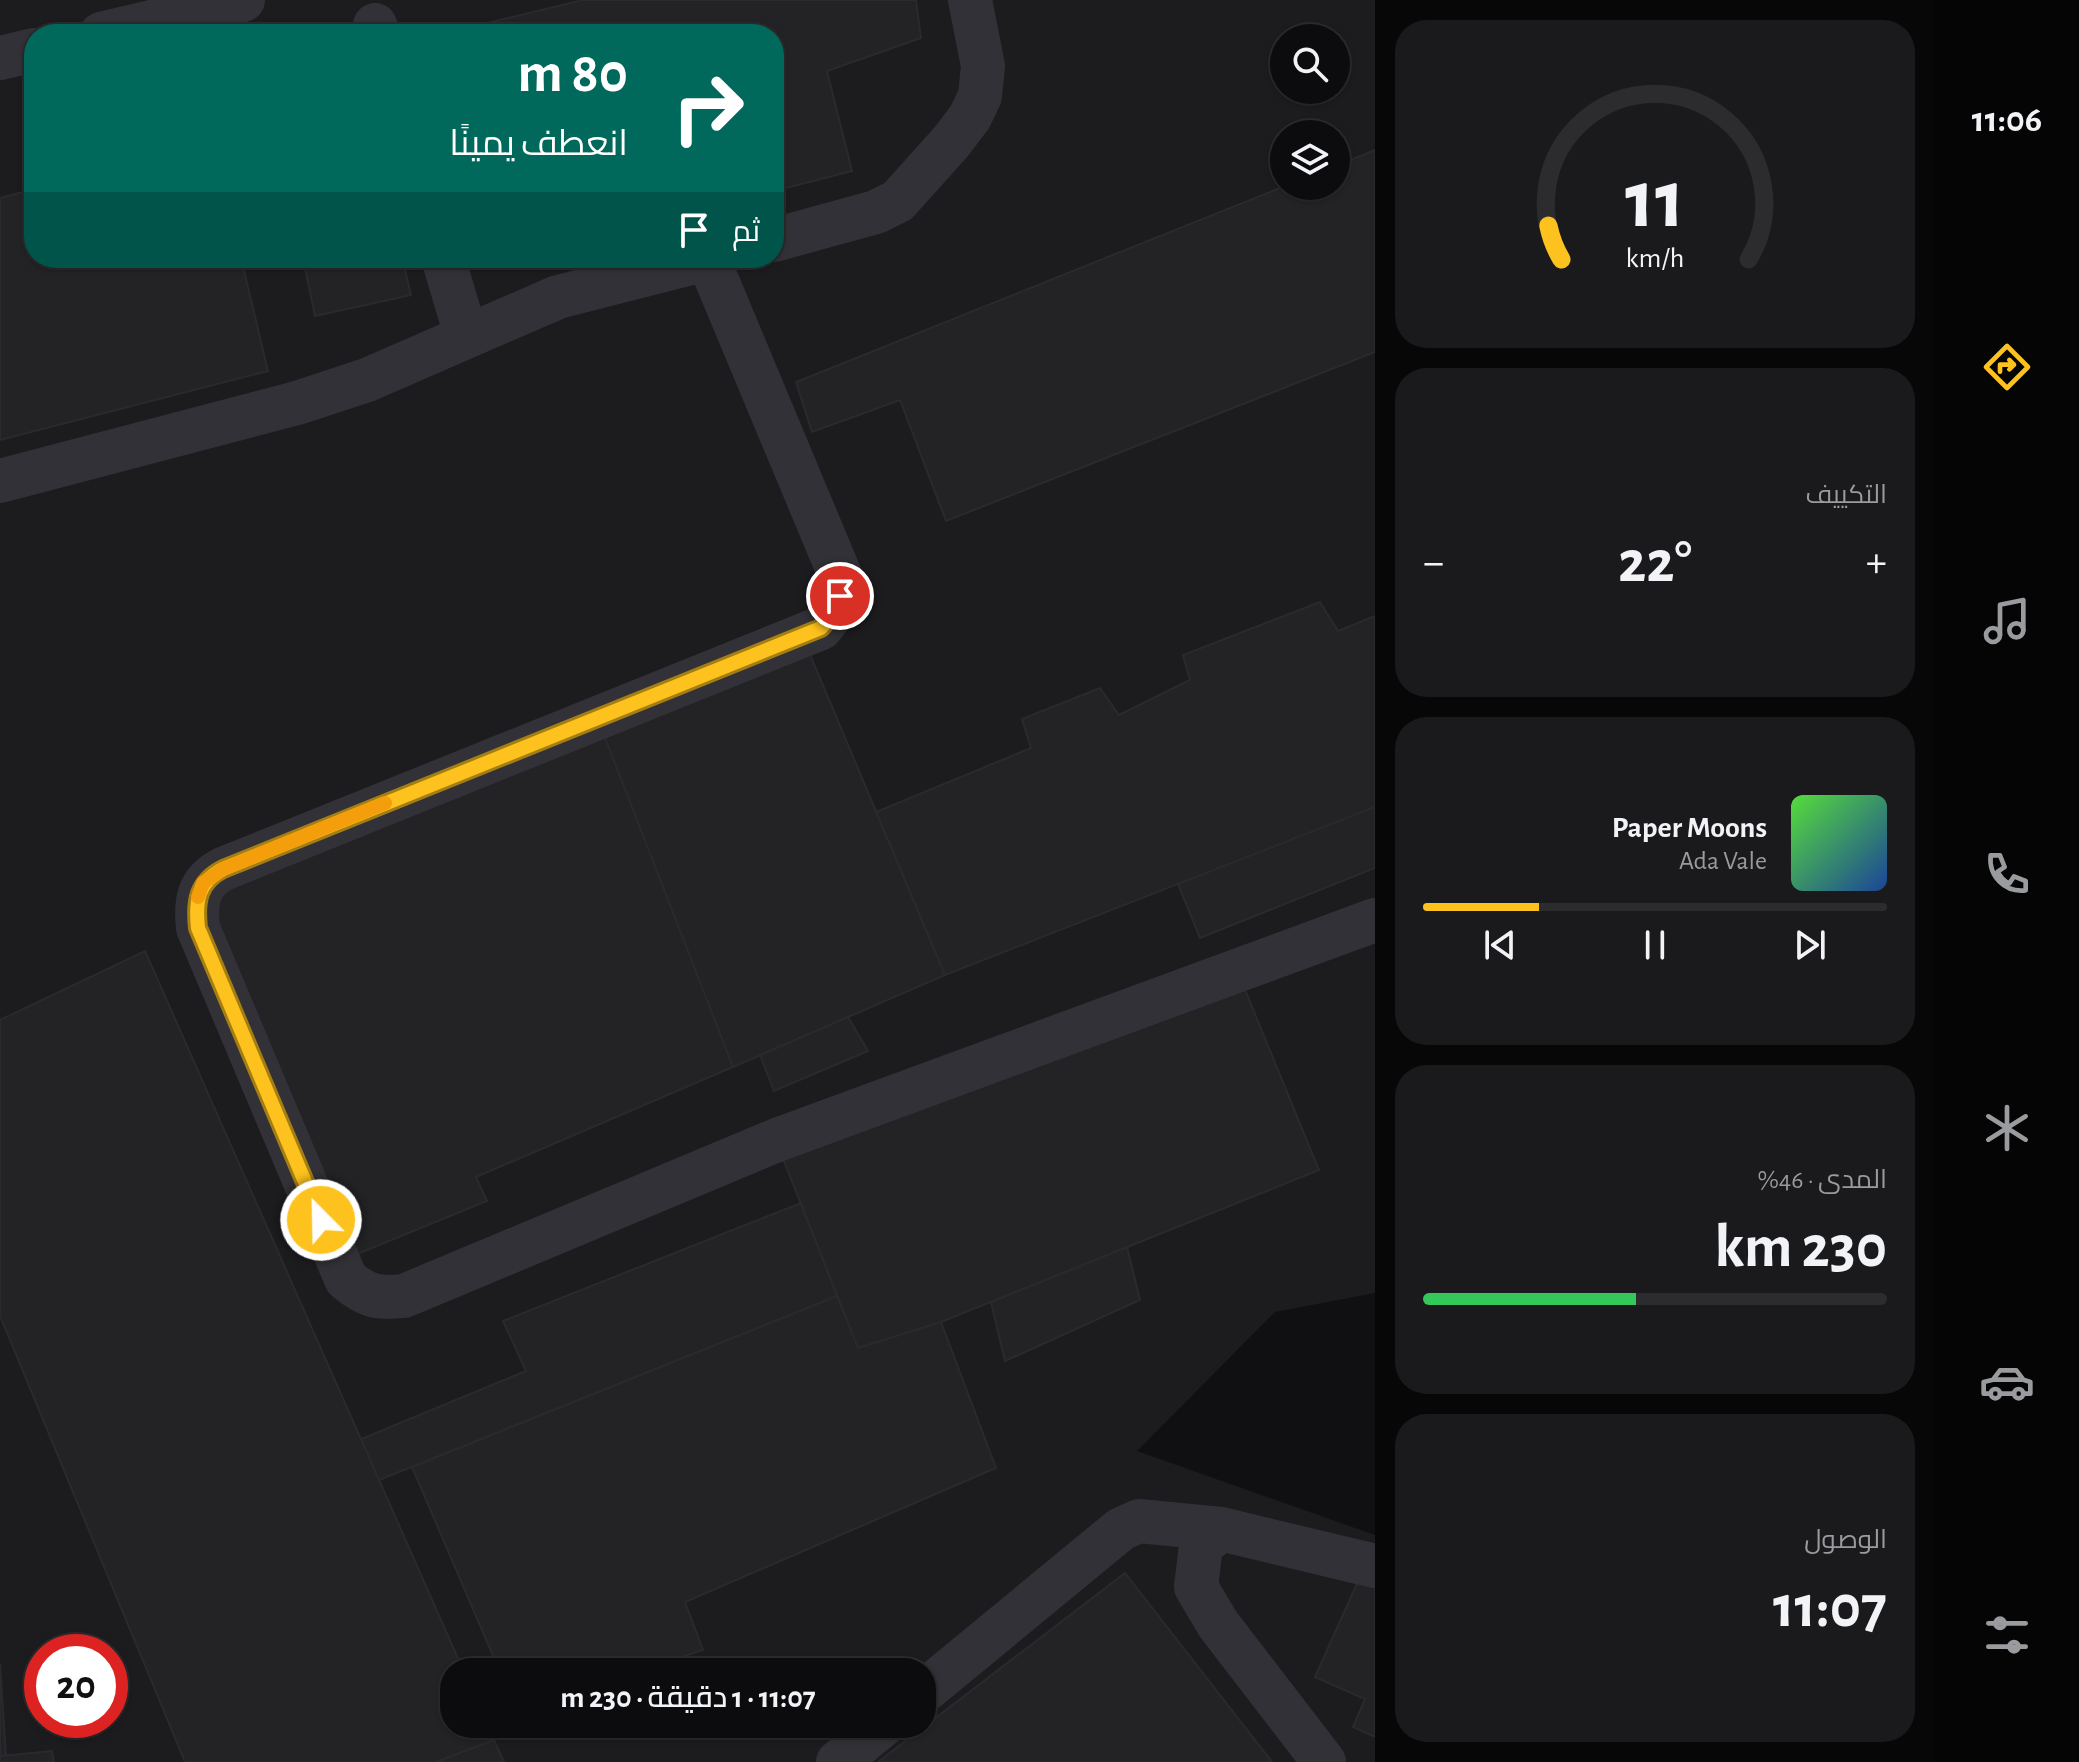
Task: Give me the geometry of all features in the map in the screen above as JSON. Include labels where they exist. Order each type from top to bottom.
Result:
[{"type":"lane","points":[[143,24],[243,0]]},
{"type":"lane","points":[[784,237],[876,212],[898,201],[951,142],[970,117],[980,96],[983,66],[970,0]]},
{"type":"lane","points":[[0,58],[24,52]]},
{"type":"lane","points":[[446,268],[466,335]]},
{"type":"lane","points":[[0,481],[297,403],[367,380],[558,297],[670,268]]},
{"type":"lane","points":[[713,268],[840,575],[840,596],[834,613],[821,628],[223,869],[203,883],[198,895],[198,928],[346,1279],[366,1295],[381,1299],[404,1296],[777,1140],[1375,920]]},
{"type":"lane","points":[[936,1681],[1121,1529],[1139,1521],[1221,1529],[1375,1566]]},
{"type":"lane","points":[[1221,1529],[1201,1546],[1196,1587],[1218,1624],[1324,1762]]},
{"type":"lane","points":[[838,1762],[867,1738]]},
{"type":"shaded area","points":[[0,0],[1375,0],[1375,1293],[1275,1312],[1137,1451],[1375,1535],[1375,1762],[0,1762]]},
{"type":"building","points":[[583,0],[916,0],[921,38],[827,71],[852,171],[784,188],[784,24],[483,24]]},
{"type":"building","points":[[1375,150],[1375,352],[946,521],[900,400],[812,432],[796,382],[1270,192],[1270,200],[1350,200],[1350,160]]},
{"type":"building","points":[[24,192],[24,268],[243,268],[268,371],[0,440],[0,198]]},
{"type":"building","points":[[305,268],[404,268],[411,295],[315,316]]},
{"type":"building","points":[[1320,602],[1338,631],[1375,616],[1375,807],[945,975],[876,812],[1031,748],[1022,719],[1100,688],[1119,715],[1190,680],[1183,655]]},
{"type":"building","points":[[806,645],[945,975],[733,1067],[602,730]]},
{"type":"building","points":[[602,730],[733,1067],[476,1177],[487,1201],[350,1257],[203,892]]},
{"type":"building","points":[[1375,807],[1375,868],[1200,938],[1178,884]]},
{"type":"building","points":[[145,951],[458,1658],[440,1658],[440,1738],[494,1740],[436,1762],[185,1762],[0,1316],[0,1020]]},
{"type":"building","points":[[1241,980],[1319,1170],[941,1322],[858,1348],[780,1151]]},
{"type":"building","points":[[848,1017],[868,1051],[774,1091],[760,1055]]},
{"type":"building","points":[[801,1203],[837,1296],[379,1480],[361,1439],[526,1371],[503,1321]]},
{"type":"building","points":[[1127,1247],[1140,1300],[1005,1361],[991,1302]]},
{"type":"building","points":[[837,1296],[858,1348],[941,1322],[996,1468],[685,1602],[703,1650],[679,1658],[494,1658],[412,1467]]},
{"type":"building","points":[[1125,1573],[1272,1762],[878,1762],[909,1738],[936,1738],[936,1718]]},
{"type":"building","points":[[1359,1579],[1375,1586],[1375,1737],[1353,1727],[1365,1699],[1315,1677]]},
{"type":"building","points":[[0,1664],[6,1756],[0,1756]]},
{"type":"building","points":[[494,1740],[504,1762],[436,1762]]},
{"type":"building","points":[[52,1751],[54,1762],[0,1762],[0,1756]]},
{"type":"slow traffic","points":[[198,897],[203,883],[213,874],[385,803]]},
{"type":"route","points":[[321,1220],[198,928],[196,909],[203,883],[223,869],[821,628],[834,613],[840,596]]}]
